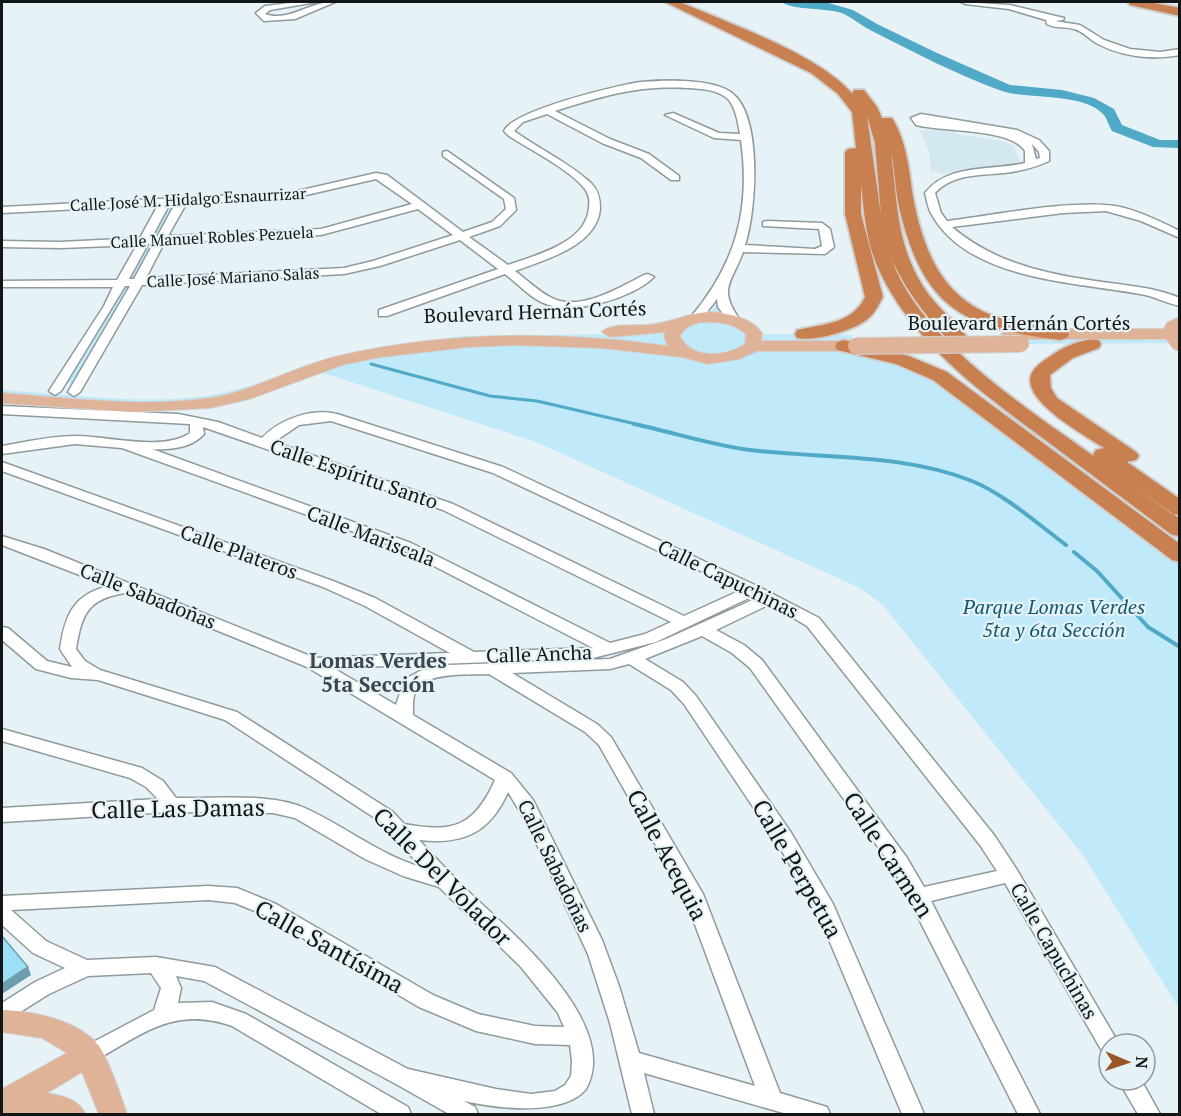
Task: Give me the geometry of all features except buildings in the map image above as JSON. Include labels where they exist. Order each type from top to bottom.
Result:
[{"type":"highway","points":[[671,2],[694,8],[813,60],[840,76],[886,118],[898,151],[915,242],[927,272],[947,298],[973,315],[989,321],[1016,329],[1060,334]]},
{"type":"highway","points":[[1134,2],[1179,9]]},
{"type":"highway","points":[[1152,2],[1179,9]]},
{"type":"highway","points":[[768,42],[816,70],[843,91],[859,112],[876,238],[886,267],[902,297],[924,328],[951,355],[1023,414],[1179,530]]},
{"type":"highway","points":[[804,333],[828,330],[853,321],[870,308],[874,297],[859,244],[854,214],[851,118],[836,92],[816,70]]},
{"type":"highway","points":[[866,99],[877,121],[894,241],[904,268],[926,304],[977,359],[1179,509]]},
{"type":"highway","points":[[851,342],[940,376],[1179,555]]},
{"type":"highway","points":[[1092,344],[1066,354],[1041,373],[1040,383],[1043,393],[1050,402],[1179,491]]},
{"type":"main road","name":"Boulevard Hernán Cortés","points":[[2,388],[151,395],[207,393],[245,384],[303,361],[453,333],[627,332],[660,329],[714,317],[734,320]]},
{"type":"main road","points":[[734,320],[749,328],[753,340]]},
{"type":"main road","points":[[687,353],[676,345],[672,336],[689,321]]},
{"type":"main road","name":"Boulevard Hernán Cortés","points":[[379,348],[524,341],[609,342],[687,353],[705,358],[725,358],[742,354],[753,340],[804,333],[851,342]]},
{"type":"main road","name":"Boulevard Hernán Cortés","points":[[1015,339],[1060,334],[1177,336]]},
{"type":"main road","name":"Boulevard Hernán Cortés","points":[[753,340],[851,342],[1015,339],[1092,344],[1177,336]]},
{"type":"main road","name":"Boulevard Hernán Cortés","points":[[2,398],[147,405],[200,404],[254,393],[361,351]]},
{"type":"main road","points":[[2,1021],[47,1027],[64,1033],[89,1054],[113,1114]]},
{"type":"main road","points":[[3,1102],[89,1054]]},
{"type":"main road","points":[[3,1102],[42,1105],[71,1114]]},
{"type":"street","points":[[312,5],[285,19],[264,18],[260,13],[273,6],[331,2]]},
{"type":"street","points":[[965,2],[1016,8],[1056,18]]},
{"type":"street","points":[[996,2],[1026,6],[1056,18]]},
{"type":"street","points":[[1056,18],[1050,22],[1071,27],[1100,46],[1126,55],[1157,58],[1179,54]]},
{"type":"street","points":[[383,313],[505,270],[564,247],[578,238],[594,218],[596,198],[589,187],[509,131],[517,121],[548,111],[629,86],[656,84],[702,86],[721,90],[732,98],[739,111],[746,137],[750,174],[747,209],[738,248],[722,287],[724,296],[689,321]]},
{"type":"street","points":[[548,111],[585,131],[645,156],[675,178]]},
{"type":"street","points":[[670,115],[717,136],[746,137]]},
{"type":"street","points":[[1030,164],[1031,151],[1028,145],[1012,137],[927,125],[917,121],[916,118],[931,116],[950,122],[1019,134],[1032,139],[1044,151],[1045,159],[1030,164],[1007,171],[953,176],[939,182],[930,193],[936,213],[947,228],[975,249],[1017,267],[1060,279],[1154,294],[1179,303]]},
{"type":"street","name":"Calle José Mariano Salas","points":[[2,284],[120,284],[344,271],[376,264],[496,224],[511,210],[512,203],[504,193],[447,154]]},
{"type":"street","name":"Calle José M. Hidalgo Esnaurrizar","points":[[2,210],[293,195],[348,183],[372,182],[396,188],[418,205]]},
{"type":"street","points":[[55,391],[120,284],[166,201]]},
{"type":"street","points":[[74,392],[138,283],[182,201]]},
{"type":"street","points":[[418,205],[548,301],[563,305],[596,301],[648,277]]},
{"type":"street","name":"Calle Manuel Robles Pezuela","points":[[2,244],[34,246],[321,232],[345,228],[418,205]]},
{"type":"street","points":[[947,228],[980,221],[1063,210],[1106,208],[1144,219],[1179,235]]},
{"type":"street","points":[[738,248],[815,252],[826,250],[828,247],[825,229],[822,226],[767,224]]},
{"type":"street","points":[[717,302],[734,320]]},
{"type":"street","points":[[105,309],[123,309]]},
{"type":"street","name":"Calle Espíritu Santo","points":[[2,410],[178,418],[196,421],[448,507],[684,622]]},
{"type":"street","name":"Calle Capuchinas","points":[[264,444],[272,433],[288,424],[312,418],[332,417],[498,470],[762,594],[813,622],[987,840],[1010,875],[1101,1032]]},
{"type":"street","points":[[2,450],[73,440],[176,444],[187,442],[197,434],[196,421]]},
{"type":"street","name":"Calle Mariscala","points":[[122,443],[406,546],[611,650]]},
{"type":"street","name":"Calle Plateros","points":[[2,466],[328,584],[370,602],[469,656]]},
{"type":"street","name":"Calle Sabadoñas","points":[[2,540],[39,552],[313,663],[505,778],[517,788],[533,816],[589,933],[603,968],[643,1114]]},
{"type":"street","points":[[99,675],[79,665],[68,650],[76,613],[85,601],[106,589],[130,588]]},
{"type":"street","name":"Calle Ancha","points":[[313,663],[397,662],[469,656],[593,653],[650,638],[684,622],[762,594]]},
{"type":"street","name":"Calle Ancha","points":[[404,717],[404,693],[413,681],[429,673],[448,670],[610,664],[632,658],[703,630],[762,594]]},
{"type":"street","name":"Calle Carmen","points":[[703,630],[738,649],[756,664],[900,863],[919,896],[1029,1114]]},
{"type":"street","name":"Calle Del Volador","points":[[2,632],[25,653],[42,664],[71,672],[99,675],[231,716],[387,817],[446,882],[528,961],[566,1008],[579,1037],[583,1061],[581,1078],[573,1092],[558,1100],[531,1104],[404,1077]]},
{"type":"street","name":"Calle Perpetua","points":[[632,658],[677,686],[690,699],[783,836],[826,909],[913,1114]]},
{"type":"street","name":"Calle Acequia","points":[[491,668],[591,728],[605,741],[693,894],[771,1100]]},
{"type":"street","points":[[2,735],[136,773],[156,783],[165,793],[171,805]]},
{"type":"street","points":[[400,830],[432,835],[454,834],[472,828],[487,816],[505,778]]},
{"type":"street","name":"Calle Las Damas","points":[[2,814],[171,805],[273,806],[300,813],[372,854],[410,871],[446,882]]},
{"type":"street","points":[[919,896],[1010,875]]},
{"type":"street","name":"Calle Santísima","points":[[2,903],[208,893],[237,896],[269,909],[436,1005],[476,1022],[535,1035],[579,1037]]},
{"type":"street","points":[[2,913],[23,937],[48,954],[86,968]]},
{"type":"street","points":[[156,965],[172,982],[172,992],[162,1015]]},
{"type":"street","points":[[2,1013],[42,988],[86,968],[156,965],[208,973],[404,1077],[467,1114]]},
{"type":"street","points":[[89,1054],[162,1015],[188,1010],[211,1010],[239,1020],[400,1114]]},
{"type":"street","points":[[630,1060],[819,1114]]},
{"type":"street","points":[[1136,1092],[1149,1114]]},
{"type":"shaded area","points":[[952,129],[957,134],[1003,141],[1014,147],[1020,161],[1009,166],[966,169],[944,174],[931,170],[929,152],[920,131]]},
{"type":"green space","points":[[166,206],[175,207],[77,383],[66,383]]},
{"type":"green space","points":[[716,305],[722,320],[733,323],[750,337],[740,352],[707,357],[678,344],[677,331],[705,319]]},
{"type":"green space","name":"Parque Lomas Verdes 5ta y 6ta Sección","points":[[673,330],[686,354],[743,354],[753,334],[851,335],[854,343],[844,346],[915,364],[1179,555],[1179,1008],[1083,855],[883,605],[860,588],[536,442],[314,370],[387,351],[384,346],[462,336],[627,334]]},
{"type":"green space","points":[[1009,334],[1170,334],[1175,343],[1021,344]]},
{"type":"green space","points":[[359,351],[360,355],[212,402],[117,403],[2,397],[2,390],[131,399],[206,396],[245,387]]},
{"type":"waterway","points":[[788,2],[825,5],[849,12],[873,27],[933,56],[1007,88],[1036,93],[1062,94],[1089,101],[1109,112],[1117,128],[1158,144],[1180,144]]},
{"type":"waterway","points":[[371,364],[490,396],[537,401],[640,425]]},
{"type":"waterway","points":[[634,424],[735,448],[890,461],[945,472],[972,481],[996,494],[1066,545]]},
{"type":"waterway","points":[[1074,552],[1097,571],[1148,627],[1180,647]]},
{"type":"district","name":"Lomas Verdes 5ta Sección","points":[[378,673]]}]
